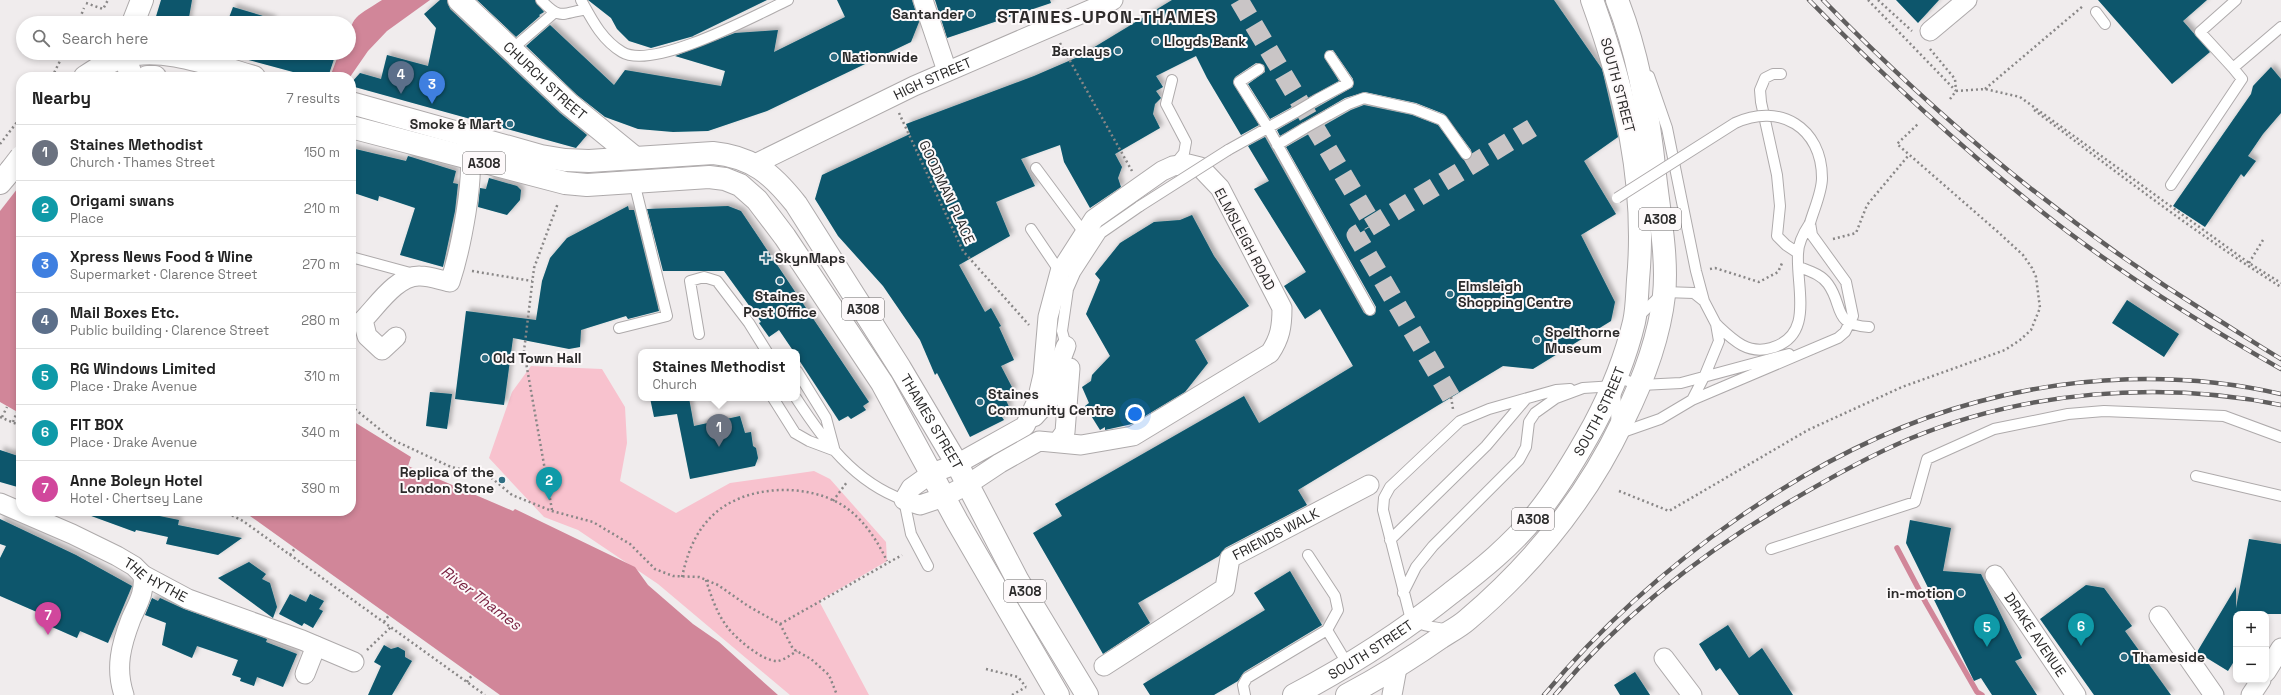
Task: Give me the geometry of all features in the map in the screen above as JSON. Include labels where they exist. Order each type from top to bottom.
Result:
[{"type":"main road","points":[[123,16],[126,0]]},
{"type":"main road","points":[[136,16],[142,0]]},
{"type":"main road","name":"CHURCH STREET","points":[[459,0],[569,104],[605,132],[619,147],[634,157]]},
{"type":"main road","name":"SOUTH STREET","points":[[1294,695],[1382,646],[1478,573],[1536,515],[1580,451],[1616,382],[1635,320],[1640,259],[1639,184],[1634,148],[1618,76],[1592,0]]},
{"type":"main road","name":"SOUTH STREET","points":[[1347,695],[1397,668],[1465,621],[1511,580],[1551,537],[1588,485],[1617,434],[1641,385],[1661,319],[1664,292],[1658,201],[1648,114],[1627,25],[1617,0]]},
{"type":"main road","points":[[93,72],[113,60]]},
{"type":"main road","points":[[126,60],[130,72]]},
{"type":"main road","points":[[189,60],[235,72]]},
{"type":"main road","name":"A308","points":[[356,104],[458,134],[541,156],[565,160],[713,153],[741,157],[755,164]]},
{"type":"main road","name":"A308","points":[[356,128],[565,183],[587,185],[709,177],[725,179],[740,185]]},
{"type":"main road","points":[[0,182],[16,163]]},
{"type":"main road","name":"THAMES STREET","points":[[755,164],[775,179],[796,204],[900,368],[957,464],[1018,581],[1087,695]]},
{"type":"main road","name":"THAMES STREET","points":[[740,185],[757,200],[794,250],[882,383],[944,496],[1058,695]]},
{"type":"street","points":[[923,0],[947,71]]},
{"type":"street","name":"HIGH STREET","points":[[755,164],[947,71],[1113,0]]},
{"type":"street","points":[[1930,31],[1967,0]]},
{"type":"street","points":[[396,337],[382,350],[372,343],[363,329],[363,320],[394,286],[418,275],[450,282],[465,219],[470,159],[468,147],[458,134]]},
{"type":"street","name":"ELMSLEIGH ROAD","points":[[1025,426],[1037,401],[1043,375],[1048,317],[1060,272],[1094,219],[1141,186],[1173,166],[1188,164],[1200,167],[1220,188],[1282,308],[1282,329],[1278,342],[1270,354],[1262,360],[1132,436],[1081,446],[1058,442],[1038,441]]},
{"type":"street","points":[[1025,426],[1038,441],[1000,463],[967,485],[920,505],[904,500],[911,488],[932,473],[957,464],[1025,426],[1053,396],[1060,362],[1066,346]]},
{"type":"street","points":[[1058,442],[1065,432],[1070,363],[1066,346]]},
{"type":"street","name":"FRIENDS WALK","points":[[1104,666],[1224,588],[1230,558],[1369,485]]},
{"type":"street","name":"THE HYTHE","points":[[0,503],[16,510]]},
{"type":"street","name":"THE HYTHE","points":[[30,516],[117,556],[134,566],[142,575],[188,599],[316,646],[354,662]]},
{"type":"street","points":[[124,695],[118,668],[120,654],[131,619],[143,594],[144,587],[142,575]]},
{"type":"street","name":"DRAKE AVENUE","points":[[1995,575],[2076,695]]},
{"type":"street","points":[[2159,616],[2214,695]]},
{"type":"street","points":[[305,674],[316,646]]},
{"type":"street","points":[[2269,667],[2281,648]]},
{"type":"street","points":[[1664,658],[1692,695]]},
{"type":"street","points":[[1392,695],[1397,668]]},
{"type":"street","points":[[2251,695],[2259,683]]},
{"type":"lane","points":[[541,0],[554,13],[561,14],[584,4],[607,41],[624,53],[636,55],[668,52],[682,47],[788,0]]},
{"type":"lane","points":[[2171,185],[2242,79],[2200,32],[2236,0]]},
{"type":"lane","points":[[2096,12],[2105,24]]},
{"type":"lane","points":[[511,50],[554,13]]},
{"type":"lane","points":[[1616,198],[1735,122],[1750,116],[1765,114],[1782,117],[1796,124],[1809,136],[1817,150],[1822,180],[1810,223],[1804,231],[1798,253],[1800,320],[1796,332],[1788,340],[1778,346],[1754,350],[1733,340],[1716,324],[1704,302],[1668,128],[1643,58],[1627,25]]},
{"type":"lane","points":[[2233,68],[2281,27]]},
{"type":"lane","points":[[1066,346],[1062,331],[1068,289],[1075,273],[1101,233],[1140,206],[1228,150],[1348,83],[1330,56]]},
{"type":"lane","points":[[1259,69],[1239,82],[1268,128],[1370,310]]},
{"type":"lane","points":[[1781,74],[1773,74],[1765,78],[1760,90],[1761,102],[1777,175],[1780,206],[1776,236],[1798,253]]},
{"type":"lane","points":[[1172,80],[1166,104],[1186,142],[1184,153],[1173,166]]},
{"type":"lane","points":[[1277,145],[1348,104],[1364,98],[1414,109],[1442,120],[1466,154]]},
{"type":"lane","name":"HIGH STREET","points":[[740,185],[755,164]]},
{"type":"lane","points":[[1036,168],[1084,234]]},
{"type":"lane","points":[[619,328],[667,316],[626,183]]},
{"type":"lane","points":[[1616,382],[1617,434],[1660,420],[1692,400],[1838,338],[1850,324],[1853,316],[1846,282],[1812,234],[1810,223]]},
{"type":"lane","points":[[1031,229],[1060,272]]},
{"type":"lane","points":[[356,258],[418,275]]},
{"type":"lane","points":[[1798,267],[1819,275],[1828,283],[1839,313],[1850,324],[1868,327]]},
{"type":"lane","points":[[700,334],[690,280],[704,277],[717,281],[749,323],[765,349]]},
{"type":"lane","points":[[1635,320],[1664,292],[1694,293],[1704,302]]},
{"type":"lane","points":[[1692,400],[1705,375],[1719,341],[1716,324]]},
{"type":"lane","points":[[1450,631],[1424,626],[1415,622],[1410,616],[1383,510],[1384,498],[1390,487],[1460,421],[1489,409],[1556,390],[1583,388],[1616,382],[1641,385],[1680,383],[1705,375],[1820,346]]},
{"type":"lane","points":[[800,376],[826,418],[835,450]]},
{"type":"lane","points":[[1403,593],[1416,567],[1432,546],[1512,469],[1526,447],[1530,422],[1535,413],[1556,398],[1583,388]]},
{"type":"lane","points":[[1390,540],[1481,452],[1525,400]]},
{"type":"lane","points":[[775,401],[795,433],[808,441],[835,450]]},
{"type":"lane","points":[[798,401],[819,434],[855,471],[883,492],[904,500],[911,534],[928,566]]},
{"type":"lane","points":[[1771,549],[1915,502],[1927,459],[1994,429],[2068,414],[2104,411],[2224,416],[2281,437]]},
{"type":"lane","points":[[2196,476],[2281,496]]},
{"type":"lane","points":[[1245,695],[1243,685],[1247,678],[1327,630],[1338,610],[1335,596],[1308,555]]},
{"type":"lane","points":[[1327,630],[1348,665]]},
{"type":"path","points":[[86,3],[103,9],[108,0]]},
{"type":"path","points":[[1868,0],[1956,91]]},
{"type":"path","points":[[1985,89],[2084,5]]},
{"type":"path","points":[[81,16],[84,8]]},
{"type":"path","points":[[1050,27],[1141,186]]},
{"type":"path","points":[[56,72],[61,60]]},
{"type":"path","points":[[1950,99],[1956,91],[1985,89],[2020,97],[2248,265],[2281,287]]},
{"type":"path","name":"GOODMAN PLACE","points":[[904,108],[898,111],[963,251],[1046,345]]},
{"type":"path","points":[[1619,490],[1669,511],[1808,430],[1902,387],[2004,350],[2020,340],[2031,330],[2040,308],[2036,277],[2032,268],[2023,255],[1998,232],[1908,156],[1897,144],[1919,122]]},
{"type":"path","points":[[0,144],[16,123]]},
{"type":"path","points":[[1830,240],[1856,233],[1867,205],[1908,156]]},
{"type":"path","points":[[552,511],[524,351],[534,268],[558,201]]},
{"type":"path","points":[[2248,265],[2263,240]]},
{"type":"path","points":[[1715,268],[1759,282],[1778,272],[1785,256]]},
{"type":"path","points":[[2248,265],[2281,283]]},
{"type":"path","points":[[454,268],[532,281]]},
{"type":"path","points":[[7,407],[1,417],[16,424]]},
{"type":"path","points":[[356,410],[393,440],[451,467],[488,475],[512,495],[552,511],[593,522],[630,544],[655,569],[682,577],[699,577],[706,580],[780,624],[793,649],[811,659],[829,675],[836,695]]},
{"type":"path","points":[[13,422],[16,414]]},
{"type":"path","points":[[833,501],[855,471]]},
{"type":"path","points":[[682,577],[687,554],[699,532],[711,516],[731,503],[752,495],[775,490],[803,492],[842,505],[866,526],[887,561]]},
{"type":"path","points":[[234,516],[243,521],[486,695]]},
{"type":"path","points":[[290,555],[295,548]]},
{"type":"path","points":[[780,624],[887,561],[902,555]]},
{"type":"path","points":[[706,580],[715,606],[728,628],[756,653],[767,659],[779,661],[797,651]]},
{"type":"path","points":[[384,622],[389,615]]},
{"type":"path","points":[[354,662],[391,627]]},
{"type":"path","points":[[986,669],[1018,677],[1026,687]]},
{"type":"path","points":[[467,682],[472,675]]},
{"type":"path","points":[[1012,695],[1029,685]]},
{"type":"shaded area","points":[[531,366],[602,369],[625,407],[627,443],[620,481],[676,513],[730,483],[814,471],[830,479],[886,542],[887,561],[819,601],[869,695],[790,695],[658,584],[578,530],[544,517],[489,458],[512,392]]},
{"type":"water","points":[[382,0],[430,0],[387,31],[368,51],[353,72],[332,72],[336,60],[356,60],[356,19]]},
{"type":"water","points":[[0,174],[16,183],[16,411],[0,402]]},
{"type":"water","name":"River Thames","points":[[356,423],[411,457],[408,466],[513,511],[515,509],[635,567],[648,585],[693,624],[719,642],[778,695],[500,695],[250,516],[356,516]]},
{"type":"pier","points":[[0,172],[16,181],[16,190],[0,211]]},
{"type":"building","points":[[161,0],[192,0],[189,16],[156,16]]},
{"type":"building","points":[[440,0],[447,0],[450,9],[560,113],[587,135],[576,148],[356,87],[356,77],[360,73],[381,79],[387,55],[428,66],[436,28],[424,14]]},
{"type":"building","points":[[477,0],[535,0],[544,12],[516,37]]},
{"type":"building","points":[[588,0],[767,0],[694,36],[651,48],[629,41],[617,29],[611,18]]},
{"type":"building","points":[[837,0],[912,0],[919,22],[911,42],[767,111],[708,131],[673,132],[638,129],[605,117],[577,95],[526,46],[550,25],[614,85],[625,70],[721,86],[725,71],[675,56],[735,33],[778,30],[774,52],[845,17]]},
{"type":"building","points":[[935,0],[1050,0],[1051,3],[947,38]]},
{"type":"building","name":"Elmsleigh Shopping Centre","points":[[1172,0],[1554,0],[1602,69],[1618,137],[1584,161],[1616,214],[1581,235],[1615,302],[1611,321],[1533,369],[1503,366],[1298,490],[1307,505],[1225,548],[1219,556],[1138,603],[1150,623],[1103,654],[1033,533],[1062,516],[1055,504],[1244,396],[1259,423],[1353,366],[1320,309],[1305,319],[1284,286],[1306,272],[1254,189],[1269,181],[1248,146],[1265,137],[1364,313],[1370,316],[1375,314],[1376,307],[1286,147],[1351,110],[1364,105],[1412,115],[1438,125],[1464,160],[1472,157],[1471,150],[1444,114],[1416,103],[1365,92],[1345,98],[1280,136],[1277,130],[1353,87],[1353,79],[1333,50],[1326,51],[1324,57],[1339,81],[1270,119],[1248,84],[1265,72],[1264,65],[1256,63],[1235,77],[1233,82],[1234,85],[1259,125],[1241,135],[1207,78],[1196,56],[1156,76],[1163,87],[1156,91],[1161,98],[1155,104],[1153,114],[1160,128],[1115,154],[1122,167],[1118,178],[1121,187],[1090,208],[1064,162],[1060,145],[1021,159],[1035,186],[996,202],[1010,236],[959,265],[985,312],[991,308],[1001,326],[999,327],[1014,360],[1001,366],[1014,391],[1004,396],[1010,409],[1000,414],[1004,420],[970,437],[937,373],[935,375],[920,340],[883,286],[838,236],[815,199],[822,175],[910,134],[906,124],[1034,76],[1078,57]]},
{"type":"building","points":[[1896,0],[1939,0],[1918,23]]},
{"type":"building","points":[[2098,0],[2207,0],[2183,21],[2210,52],[2172,84]]},
{"type":"building","points":[[233,7],[263,16],[230,16]]},
{"type":"building","points":[[248,60],[334,60],[330,72],[293,72]]},
{"type":"building","points":[[2271,67],[2281,79],[2281,113],[2263,134],[2248,156],[2256,161],[2244,177],[2241,174],[2205,227],[2173,206],[2251,94],[2253,86]]},
{"type":"building","points":[[356,149],[406,161],[408,156],[456,171],[453,183],[458,184],[455,211],[443,267],[400,255],[415,208],[379,196],[378,201],[356,194]]},
{"type":"building","points":[[489,178],[517,186],[521,190],[520,200],[507,215],[478,207],[480,188],[486,189]]},
{"type":"building","points":[[628,206],[629,210],[634,210],[659,311],[628,319],[626,316],[581,330],[580,347],[569,349],[513,338],[504,405],[455,399],[466,311],[536,320],[542,281],[550,258],[567,238]]},
{"type":"building","points":[[728,206],[741,211],[869,402],[863,406],[866,410],[851,419],[848,416],[839,421],[800,362],[800,349],[792,349],[779,330],[769,337],[759,323],[761,322],[724,271],[663,271],[647,209]]},
{"type":"building","points":[[1192,215],[1214,256],[1249,306],[1195,340],[1208,363],[1185,392],[1132,424],[1105,430],[1105,427],[1100,430],[1085,406],[1089,403],[1082,387],[1091,381],[1092,375],[1110,356],[1086,314],[1100,280],[1095,274],[1120,243],[1154,222],[1180,220]]},
{"type":"building","points":[[2127,300],[2179,334],[2164,357],[2112,323]]},
{"type":"building","points":[[430,392],[452,394],[447,429],[426,426]]},
{"type":"building","points":[[651,401],[690,401],[694,426],[740,416],[745,433],[751,432],[753,446],[756,448],[758,458],[755,466],[690,479],[677,414],[654,417]]},
{"type":"building","points":[[0,450],[16,455],[16,487],[0,482]]},
{"type":"building","points":[[91,516],[159,516],[179,520],[178,525],[242,538],[218,555],[166,544],[168,537],[136,530],[135,532]]},
{"type":"building","points":[[0,519],[76,555],[132,586],[108,643],[80,631],[77,638],[43,623],[46,616],[0,596],[0,558],[6,546],[0,544]]},
{"type":"building","points":[[1910,520],[1951,528],[1943,571],[1981,574],[2022,658],[2015,661],[2037,695],[1992,695],[1981,678],[1974,681],[1906,543]]},
{"type":"building","points":[[2249,539],[2281,544],[2281,614],[2269,614],[2269,611],[2233,611],[2233,663],[2228,671],[2197,652],[2236,587],[2236,608]]},
{"type":"building","points":[[249,562],[266,574],[262,579],[270,583],[277,607],[273,618],[218,578]]},
{"type":"building","points":[[1290,571],[1322,625],[1244,672],[1238,681],[1214,695],[1150,695],[1143,684],[1265,610],[1254,593]]},
{"type":"building","points":[[2086,585],[2104,588],[2132,626],[2125,631],[2171,695],[2094,695],[2040,619]]},
{"type":"building","points":[[290,594],[306,602],[310,594],[324,601],[319,609],[323,611],[313,628],[304,623],[302,626],[279,614]]},
{"type":"building","points":[[152,598],[158,601],[160,598],[184,609],[267,639],[266,642],[297,654],[283,687],[257,677],[254,686],[240,681],[241,678],[232,675],[238,660],[197,646],[192,658],[162,645],[166,623],[145,615]]},
{"type":"building","points":[[1728,625],[1749,658],[1762,648],[1793,695],[1739,695],[1720,668],[1716,671],[1699,644]]},
{"type":"building","points":[[384,645],[391,649],[398,647],[405,651],[405,657],[412,661],[392,695],[368,695],[381,666],[374,662]]},
{"type":"building","points":[[1635,672],[1650,695],[1620,695],[1614,685]]},
{"type":"waterway","points":[[1897,548],[1926,603],[1977,692],[1982,695]]},
{"type":"tunnel","points":[[1239,0],[1373,225]]},
{"type":"tunnel","points":[[1451,397],[1356,235],[1532,128]]},
{"type":"railway","points":[[1809,0],[1893,83],[1980,161],[2069,233],[2158,295],[2281,369]]},
{"type":"railway","points":[[1823,0],[1868,45],[1960,130],[2056,208],[2106,246],[2158,281],[2281,359]]},
{"type":"railway","points":[[1544,695],[1586,648],[1633,602],[1685,558],[1740,517],[1797,480],[1856,448],[1916,422],[1977,402],[2014,393],[2052,386],[2129,379],[2167,379],[2205,382],[2281,394]]},
{"type":"railway","points":[[1555,695],[1580,666],[1607,639],[1664,588],[1694,565],[1757,522],[1804,493],[1863,461],[1909,439],[1953,423],[1999,410],[2045,401],[2093,395],[2140,392],[2188,393],[2235,397],[2281,405]]},
{"type":"place","name":"Santander","points":[[971,14]]},
{"type":"place","name":"Lloyds Bank","points":[[1156,41]]},
{"type":"place","name":"Barclays","points":[[1118,51]]},
{"type":"place","name":"Nationwide","points":[[834,57]]},
{"type":"place","name":"Mail Boxes Etc.","points":[[401,94]]},
{"type":"place","name":"Xpress News Food & Wine","points":[[432,104]]},
{"type":"place","name":"Smoke & Mart","points":[[510,124]]},
{"type":"place","name":"SkynMaps","points":[[766,258]]},
{"type":"place","name":"Staines Post Office","points":[[780,281]]},
{"type":"place","name":"Elmsleigh Shopping Centre","points":[[1450,294]]},
{"type":"place","name":"Spelthorne Museum","points":[[1537,340]]},
{"type":"place","name":"Old Town Hall","points":[[485,358]]},
{"type":"place","name":"Staines Community Centre","points":[[980,402]]},
{"type":"place","name":"Staines Methodist","points":[[719,447]]},
{"type":"place","name":"Replica of the London Stone","points":[[502,480]]},
{"type":"place","name":"Origami swans","points":[[549,500]]},
{"type":"place","name":"in-motion","points":[[1961,593]]},
{"type":"place","name":"Anne Boleyn Hotel","points":[[48,635]]},
{"type":"place","name":"FIT BOX","points":[[2081,646]]},
{"type":"place","name":"RG Windows Limited","points":[[1987,647]]},
{"type":"place","name":"Thameside","points":[[2124,657]]},
{"type":"district","name":"STAINES-UPON-THAMES","points":[[1107,17]]}]
